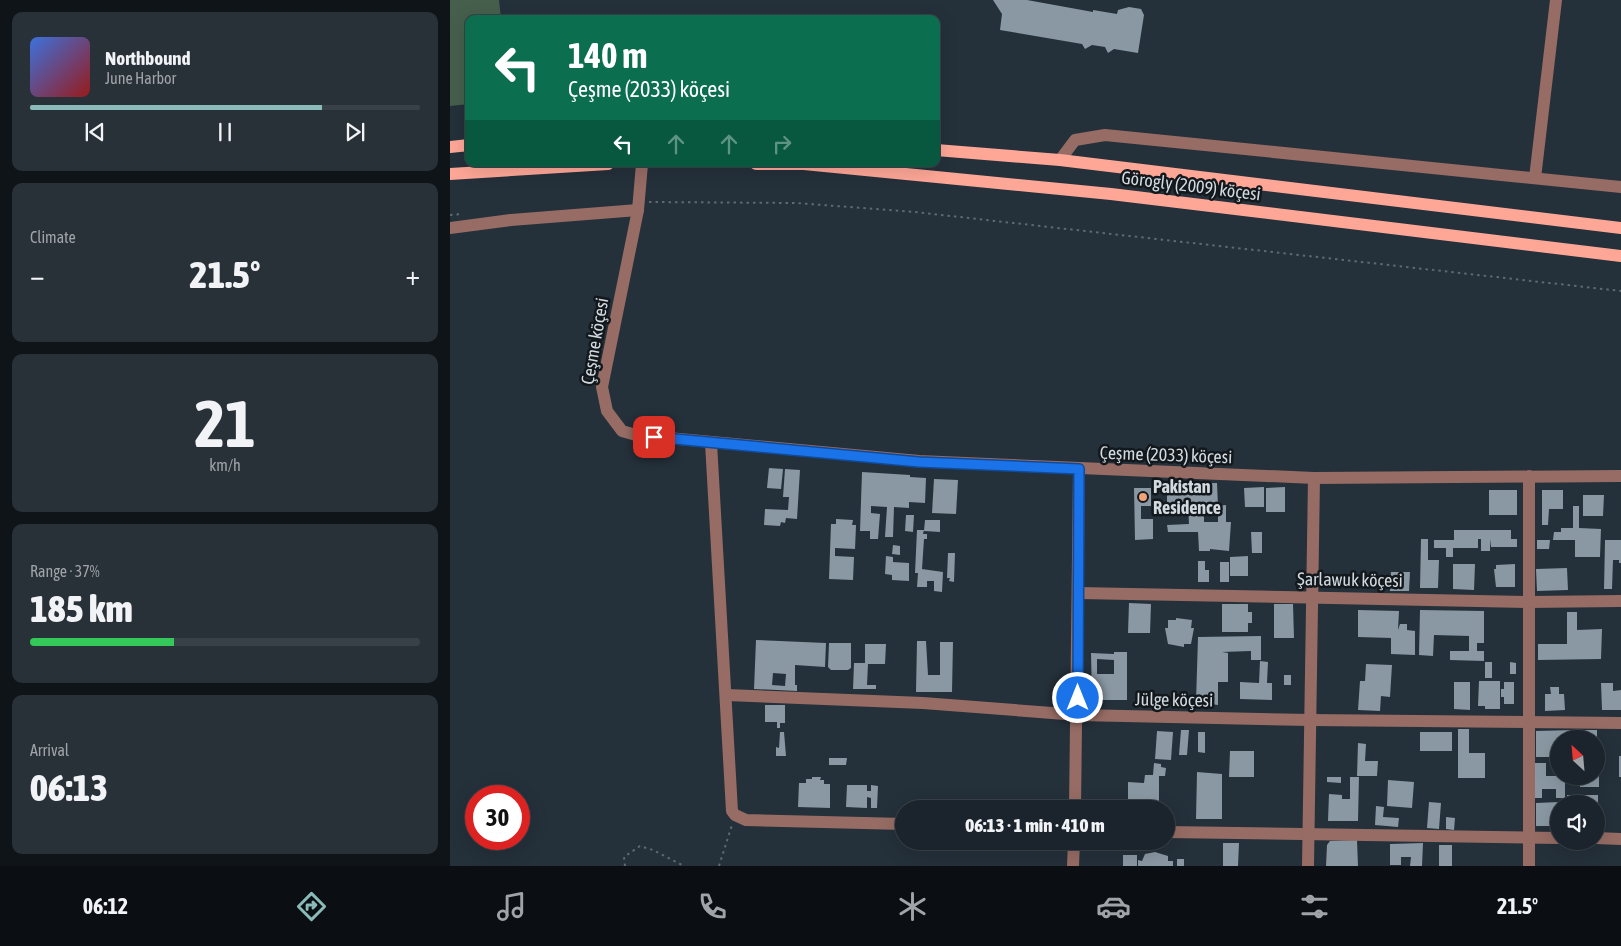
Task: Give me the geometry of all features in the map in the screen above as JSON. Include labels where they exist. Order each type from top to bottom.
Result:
[{"type":"main road","points":[[450,147],[465,145]]},
{"type":"main road","name":"Görogly (2009) köçesi","points":[[940,150],[1060,160],[1621,228]]},
{"type":"main road","points":[[450,174],[561,167]]},
{"type":"main road","name":"Görogly (2009) köçesi","points":[[835,167],[1111,194],[1621,256]]},
{"type":"street","points":[[1535,178],[1556,0]]},
{"type":"street","points":[[1060,160],[1075,140],[1105,135],[1621,187]]},
{"type":"street","name":"Çeşme köçesi","points":[[642,167],[638,206],[602,387],[607,411],[622,431],[636,435],[711,443]]},
{"type":"street","points":[[450,228],[638,206]]},
{"type":"street","points":[[711,443],[727,695],[731,804],[735,815],[746,820],[895,824]]},
{"type":"street","name":"Çeşme (2033) köçesi","points":[[711,443],[919,462],[1314,478],[1621,476]]},
{"type":"street","points":[[1075,800],[1078,715],[1079,469]]},
{"type":"street","points":[[1529,476],[1529,866]]},
{"type":"street","points":[[1308,866],[1314,478]]},
{"type":"street","name":"Şarlawuk köçesi","points":[[1078,593],[1312,596],[1528,602],[1621,601]]},
{"type":"street","name":"Jülge köçesi","points":[[727,695],[923,703],[1078,715],[1310,720],[1621,723]]},
{"type":"street","points":[[1175,832],[1308,832],[1550,838]]},
{"type":"street","points":[[1605,838],[1621,838]]},
{"type":"street","points":[[1073,866],[1074,850]]},
{"type":"path","points":[[638,206],[796,203],[924,213],[1621,291]]},
{"type":"path","points":[[450,215],[470,213]]},
{"type":"path","points":[[720,866],[735,815]]},
{"type":"path","points":[[625,866],[624,857],[640,846],[653,850],[684,866]]},
{"type":"green space","points":[[450,0],[499,0],[501,15],[465,15],[465,104],[450,106]]},
{"type":"building","points":[[993,0],[1027,0],[1093,12],[1093,10],[1117,14],[1118,10],[1129,7],[1141,9],[1144,15],[1138,53],[1114,49],[1108,53],[1105,47],[1092,45],[1085,49],[1082,44],[1000,30],[1002,14]]},
{"type":"building","points":[[769,468],[783,469],[781,489],[767,488]]},
{"type":"building","points":[[785,469],[800,470],[797,519],[786,518],[785,523],[781,522],[780,526],[764,525],[765,509],[788,510],[789,497],[783,497]]},
{"type":"building","points":[[862,472],[926,478],[925,503],[909,502],[909,508],[894,507],[893,537],[885,537],[887,507],[871,506],[871,513],[880,514],[878,539],[870,539],[870,531],[860,531]]},
{"type":"building","points":[[934,479],[958,480],[956,514],[932,513]]},
{"type":"building","points":[[1217,483],[1218,506],[1226,505],[1226,522],[1231,522],[1229,551],[1210,549],[1210,551],[1199,551],[1198,532],[1168,532],[1167,525],[1189,524],[1188,506],[1198,506],[1198,504],[1167,504],[1167,492],[1162,492],[1162,484]],"holes":[[[1218,511],[1218,522],[1204,522],[1204,512]]]},
{"type":"building","points":[[1264,487],[1264,507],[1245,507],[1244,488]]},
{"type":"building","points":[[1285,487],[1285,512],[1266,512],[1266,488]]},
{"type":"building","points":[[1134,488],[1151,488],[1151,506],[1141,506],[1141,519],[1153,519],[1153,539],[1135,540]]},
{"type":"building","points":[[1489,490],[1517,490],[1517,515],[1489,515]]},
{"type":"building","points":[[1542,490],[1563,490],[1563,509],[1549,509],[1548,525],[1542,525]]},
{"type":"building","points":[[1583,495],[1604,495],[1603,516],[1583,516]]},
{"type":"building","points":[[1573,506],[1579,506],[1579,528],[1601,529],[1600,557],[1575,557],[1575,540],[1553,540],[1554,532],[1561,532],[1561,528],[1573,528]]},
{"type":"building","points":[[906,515],[914,515],[913,532],[905,531]]},
{"type":"building","points":[[836,519],[853,520],[852,525],[856,525],[855,549],[835,548],[835,556],[854,557],[853,580],[829,579],[831,524],[836,524]]},
{"type":"building","points":[[925,520],[940,520],[940,532],[924,531]]},
{"type":"building","points":[[917,530],[924,530],[923,534],[927,534],[927,539],[924,539],[922,569],[943,572],[942,592],[934,591],[934,581],[927,581],[927,587],[917,587],[918,573],[915,573]]},
{"type":"building","points":[[1454,530],[1511,530],[1511,539],[1517,539],[1517,547],[1491,547],[1490,539],[1490,551],[1481,551],[1481,539],[1478,539],[1478,548],[1453,548],[1453,557],[1446,557],[1446,548],[1434,548],[1434,540],[1454,540]]},
{"type":"building","points":[[1251,532],[1262,532],[1262,553],[1252,553]]},
{"type":"building","points":[[1421,539],[1428,539],[1428,560],[1439,560],[1438,588],[1420,588]]},
{"type":"building","points":[[1537,540],[1550,540],[1549,549],[1537,549]]},
{"type":"building","points":[[1605,540],[1621,540],[1621,563],[1619,563],[1619,560],[1613,560],[1612,589],[1604,589]]},
{"type":"building","points":[[893,545],[900,546],[900,555],[892,554]]},
{"type":"building","points":[[948,553],[955,553],[954,582],[949,581],[950,578],[947,578]]},
{"type":"building","points":[[886,556],[893,557],[893,562],[909,563],[909,581],[892,580],[892,575],[885,574]]},
{"type":"building","points":[[1248,556],[1248,576],[1230,576],[1230,557]]},
{"type":"building","points":[[1198,561],[1205,561],[1205,570],[1209,570],[1209,582],[1198,582]]},
{"type":"building","points":[[1220,562],[1229,562],[1229,582],[1220,582]]},
{"type":"building","points":[[1453,564],[1475,564],[1474,590],[1453,589]]},
{"type":"building","points":[[1515,564],[1515,587],[1496,587],[1494,569],[1496,569],[1496,565]]},
{"type":"building","points":[[1567,568],[1568,590],[1537,591],[1536,569]]},
{"type":"building","points":[[1391,572],[1410,572],[1409,591],[1390,591]]},
{"type":"building","points":[[1129,603],[1151,604],[1150,633],[1128,633]]},
{"type":"building","points":[[1222,604],[1248,604],[1248,612],[1252,612],[1252,623],[1248,623],[1248,632],[1222,632]]},
{"type":"building","points":[[1274,604],[1293,604],[1294,638],[1274,638]]},
{"type":"building","points":[[1358,610],[1399,611],[1398,630],[1400,624],[1407,624],[1407,630],[1415,631],[1415,655],[1391,654],[1391,638],[1358,637]]},
{"type":"building","points":[[1420,610],[1484,611],[1484,643],[1477,643],[1477,651],[1484,651],[1484,661],[1450,660],[1450,651],[1469,651],[1469,636],[1434,635],[1433,656],[1419,655]]},
{"type":"building","points":[[1567,612],[1577,612],[1577,630],[1602,629],[1601,659],[1538,660],[1538,644],[1567,644]]},
{"type":"building","points":[[1176,618],[1192,620],[1191,628],[1194,628],[1191,644],[1184,644],[1184,647],[1168,644],[1165,628],[1168,628],[1168,620],[1176,620]]},
{"type":"building","points":[[1261,636],[1261,660],[1251,660],[1251,651],[1222,652],[1228,653],[1228,682],[1218,682],[1218,705],[1196,702],[1198,637]]},
{"type":"building","points":[[756,640],[826,643],[825,667],[795,665],[795,685],[797,685],[797,691],[754,689]],"holes":[[[773,673],[786,674],[785,686],[772,685]]]},
{"type":"building","points":[[917,641],[926,641],[928,675],[940,675],[940,642],[953,642],[952,692],[916,692]]},
{"type":"building","points":[[829,643],[851,643],[851,668],[848,670],[831,670],[828,667]]},
{"type":"building","points":[[865,644],[886,644],[885,664],[868,664],[867,685],[876,685],[876,689],[853,689],[854,663],[865,663]]},
{"type":"building","points":[[1114,652],[1127,652],[1127,700],[1092,700],[1091,653],[1114,654]],"holes":[[[1097,659],[1114,660],[1114,674],[1097,674]]]},
{"type":"building","points":[[1260,661],[1268,662],[1267,683],[1272,683],[1272,700],[1240,699],[1240,682],[1259,683]]},
{"type":"building","points":[[1485,662],[1492,662],[1492,678],[1485,678]]},
{"type":"building","points":[[1510,662],[1516,663],[1516,674],[1510,674]]},
{"type":"building","points":[[1366,664],[1392,665],[1390,697],[1381,696],[1380,711],[1358,710],[1360,681],[1365,681]]},
{"type":"building","points":[[1284,675],[1291,675],[1291,685],[1284,685]]},
{"type":"building","points":[[1479,681],[1500,681],[1500,709],[1485,709],[1485,706],[1478,706]]},
{"type":"building","points":[[1454,682],[1470,682],[1470,710],[1454,709]]},
{"type":"building","points":[[1504,682],[1514,682],[1514,704],[1504,704],[1504,697],[1501,697],[1501,689],[1504,689]]},
{"type":"building","points":[[1601,683],[1613,683],[1613,691],[1621,690],[1621,710],[1602,710]]},
{"type":"building","points":[[1550,687],[1559,687],[1559,694],[1564,694],[1565,710],[1545,711],[1545,694],[1551,694]]},
{"type":"building","points":[[765,705],[785,705],[785,723],[780,723],[780,728],[777,728],[777,722],[765,722]]},
{"type":"building","points":[[1458,729],[1469,729],[1469,753],[1485,753],[1485,778],[1458,778]]},
{"type":"building","points":[[1181,730],[1189,730],[1187,755],[1179,755]]},
{"type":"building","points":[[1157,731],[1173,732],[1171,760],[1155,759]]},
{"type":"building","points":[[1536,731],[1550,731],[1550,757],[1536,757]]},
{"type":"building","points":[[780,732],[784,732],[786,756],[776,756],[776,747],[779,748]]},
{"type":"building","points":[[1198,732],[1205,732],[1205,753],[1198,752]]},
{"type":"building","points":[[1420,732],[1452,732],[1452,751],[1420,751]]},
{"type":"building","points":[[1358,743],[1366,744],[1365,761],[1378,761],[1377,776],[1357,776]]},
{"type":"building","points":[[1230,751],[1254,751],[1254,777],[1229,777]]},
{"type":"building","points":[[1619,756],[1621,756],[1621,777],[1619,777]]},
{"type":"building","points":[[829,758],[847,758],[846,765],[829,765]]},
{"type":"building","points":[[1154,763],[1161,764],[1161,767],[1166,768],[1165,776],[1159,776],[1159,800],[1128,800],[1128,782],[1144,783],[1145,775],[1153,775]]},
{"type":"building","points":[[1535,763],[1546,763],[1546,776],[1550,776],[1550,785],[1565,785],[1565,795],[1556,795],[1556,789],[1542,789],[1542,798],[1535,798]]},
{"type":"building","points":[[1197,772],[1222,774],[1222,819],[1196,819]]},
{"type":"building","points":[[812,777],[821,777],[820,780],[824,780],[824,784],[830,784],[830,808],[798,807],[799,783],[806,783],[806,779],[812,779]]},
{"type":"building","points":[[1327,777],[1341,777],[1341,783],[1327,782]]},
{"type":"building","points":[[1350,777],[1359,777],[1358,821],[1328,821],[1329,794],[1342,795],[1342,799],[1350,799]]},
{"type":"building","points":[[1388,780],[1414,782],[1412,808],[1387,806]]},
{"type":"building","points":[[847,785],[867,785],[867,791],[871,791],[871,785],[878,786],[877,808],[871,808],[871,798],[867,797],[867,808],[846,807]]},
{"type":"building","points":[[1580,785],[1599,785],[1599,787],[1580,787]]},
{"type":"building","points":[[1429,802],[1441,803],[1439,829],[1427,828]]},
{"type":"building","points":[[1550,802],[1550,826],[1536,826],[1536,803]]},
{"type":"building","points":[[1376,806],[1384,807],[1383,817],[1399,818],[1398,827],[1375,825]]},
{"type":"building","points":[[1446,817],[1455,818],[1454,830],[1446,829]]},
{"type":"building","points":[[1357,840],[1358,866],[1326,866],[1327,845],[1330,841]]},
{"type":"building","points":[[1223,843],[1239,843],[1238,866],[1223,866]]},
{"type":"building","points":[[1423,843],[1422,866],[1410,866],[1411,857],[1401,857],[1401,865],[1390,865],[1390,844]]},
{"type":"building","points":[[1439,845],[1452,845],[1452,866],[1439,866]]},
{"type":"building","points":[[1155,852],[1168,856],[1168,861],[1173,861],[1173,866],[1138,866],[1138,860],[1142,861],[1145,854]]},
{"type":"building","points":[[1123,855],[1137,855],[1137,866],[1123,866]]},
{"type":"building","points":[[1177,859],[1184,859],[1184,866],[1177,866]]},
{"type":"place","name":"Pakistan Residence","points":[[1143,497]]},
{"type":"route","points":[[654,437],[919,462],[1079,469],[1078,698]]}]
